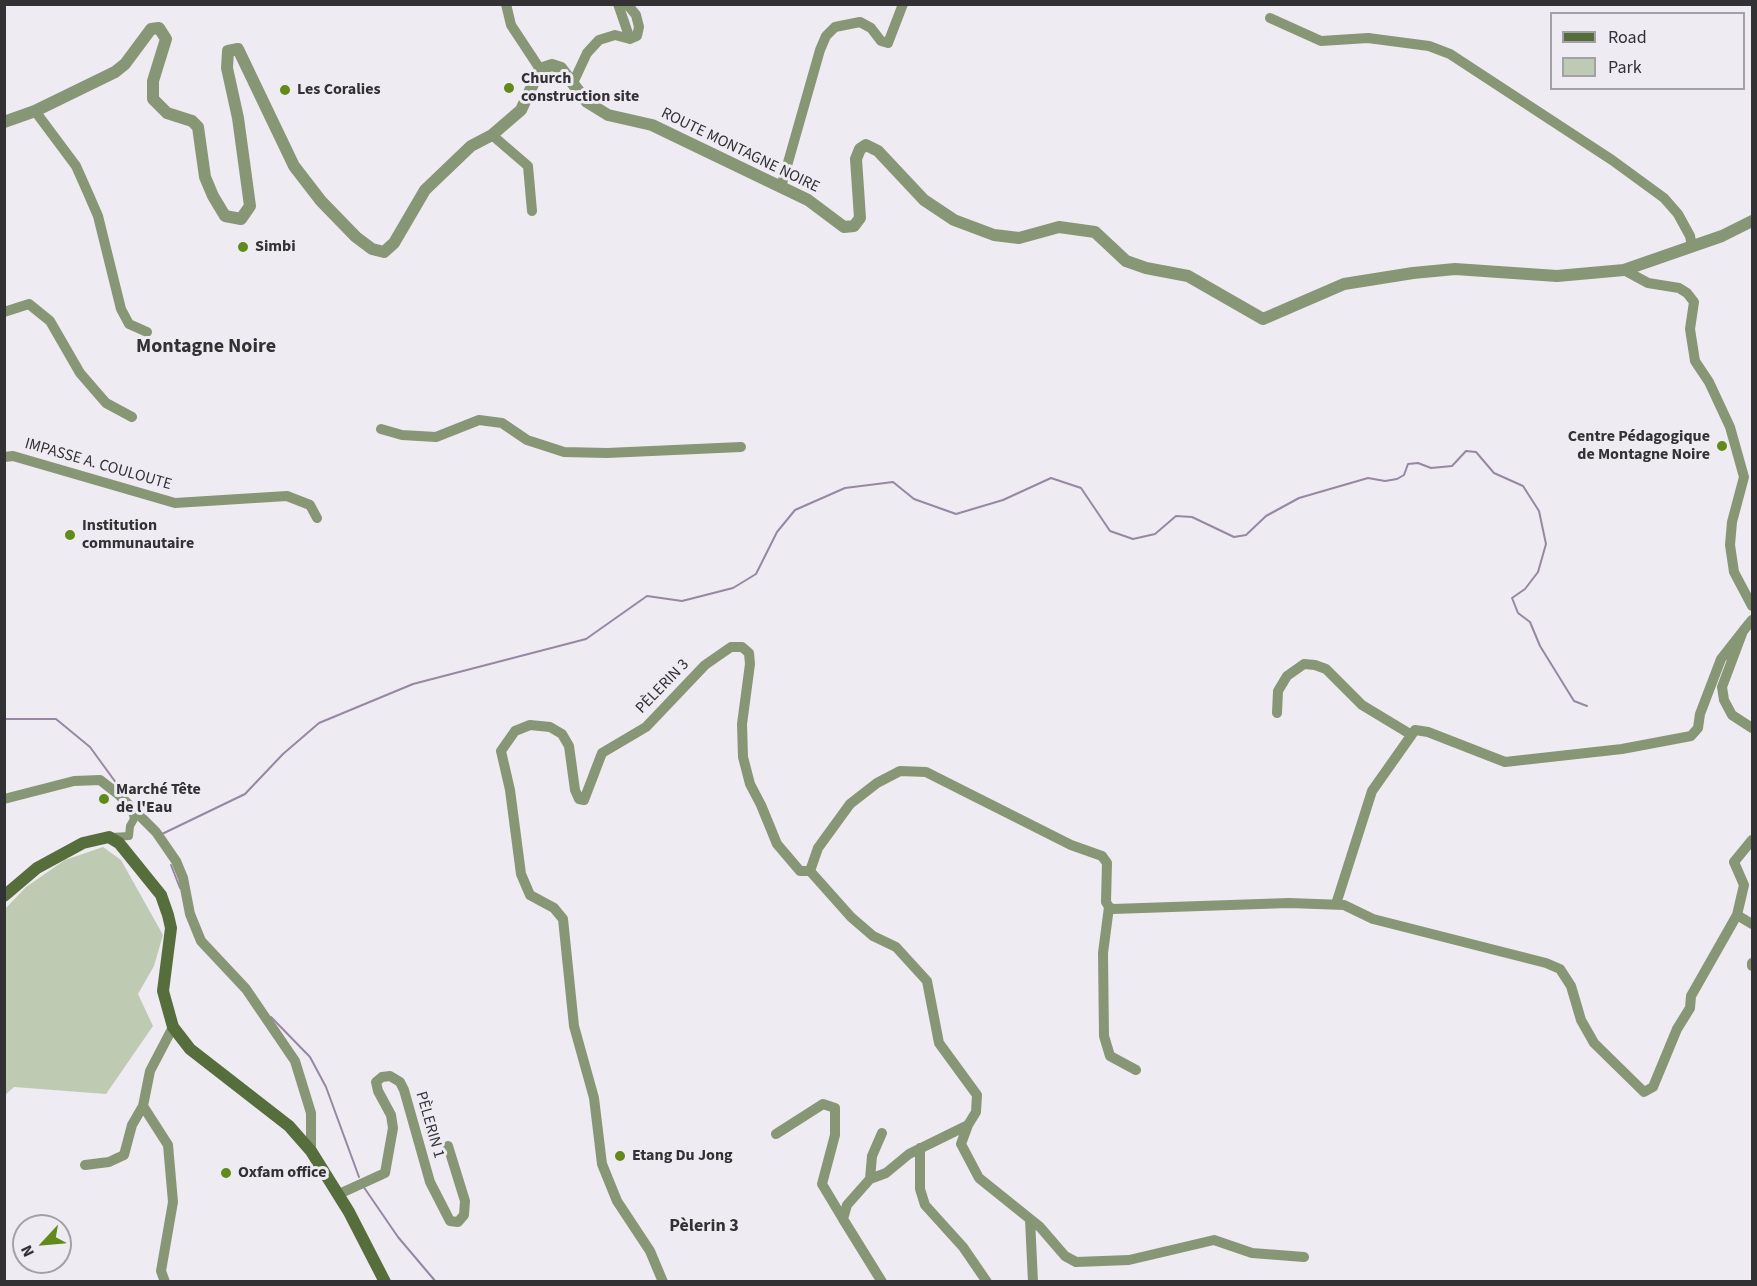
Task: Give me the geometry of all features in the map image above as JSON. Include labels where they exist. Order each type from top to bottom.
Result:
[{"type":"main road","points":[[4,896],[37,868],[83,843],[109,837],[120,843],[146,873],[161,895],[168,915],[171,928],[163,992],[173,1027],[190,1049],[289,1126],[311,1151],[339,1194],[385,1281]]},
{"type":"street","points":[[4,122],[35,111],[115,72],[125,64],[150,28],[159,28],[166,39],[153,81],[153,99],[167,113],[192,121],[198,127],[205,177],[213,196],[225,216],[241,219],[250,206],[227,59],[228,51],[238,50],[294,166],[335,216],[366,245],[378,252],[384,252],[394,243],[425,190],[471,146],[492,135],[521,110],[540,69],[511,25],[506,4]]},
{"type":"street","points":[[618,4],[630,39]]},
{"type":"street","points":[[573,83],[587,53],[599,40],[615,35],[630,39],[637,36],[639,27],[636,15],[627,4]]},
{"type":"street","points":[[781,187],[826,36],[835,27],[860,22],[871,28],[881,41],[888,43],[903,4]]},
{"type":"street","points":[[1270,18],[1321,41],[1368,38],[1429,46],[1450,54],[1612,160],[1664,198],[1678,214],[1690,236],[1692,246]]},
{"type":"street","name":"ROUTE MONTAGNE NOIRE","points":[[540,69],[552,65],[561,68],[587,102],[608,115],[652,125],[808,200],[844,227],[854,226],[860,218],[861,203],[856,159],[860,149],[866,145],[873,147],[924,200],[954,220],[994,235],[1019,238],[1059,227],[1095,232],[1126,261],[1146,268],[1188,276],[1263,319],[1344,284],[1413,273],[1455,269],[1557,276],[1624,270],[1722,236],[1752,221]]},
{"type":"street","points":[[35,111],[76,166],[98,216],[121,309],[129,324],[147,332]]},
{"type":"street","points":[[492,135],[528,166],[532,211]]},
{"type":"street","points":[[1624,270],[1648,283],[1679,288],[1687,293],[1694,302],[1690,329],[1695,361],[1709,382],[1730,427],[1744,477],[1732,522],[1730,545],[1734,572],[1752,606]]},
{"type":"street","points":[[4,312],[29,304],[50,321],[80,373],[106,403],[132,417]]},
{"type":"street","points":[[381,429],[402,435],[436,437],[479,420],[502,423],[526,440],[564,452],[607,453],[741,447]]},
{"type":"street","name":"IMPASSE A. COULOUTE","points":[[4,457],[13,456],[175,503],[287,496],[310,505],[317,518]]},
{"type":"street","points":[[1336,904],[1372,791],[1415,730],[1428,732],[1505,762],[1622,749],[1691,736],[1698,728],[1700,714],[1721,659],[1752,620]]},
{"type":"street","points":[[1743,631],[1722,687],[1724,700],[1732,715],[1752,728]]},
{"type":"street","name":"PÈLERIN 3","points":[[663,1281],[650,1251],[617,1201],[602,1164],[594,1098],[574,1026],[563,919],[554,908],[530,895],[521,874],[510,790],[501,751],[515,731],[530,725],[550,727],[562,734],[569,746],[575,790],[579,799],[584,800],[602,753],[646,727],[705,664],[731,647],[742,647],[749,653],[750,664],[742,723],[743,756],[750,784],[777,844],[800,871],[810,871]]},
{"type":"street","points":[[1277,712],[1278,691],[1287,676],[1304,664],[1316,665],[1326,669],[1362,705],[1410,734]]},
{"type":"street","points":[[1136,1070],[1110,1056],[1104,1036],[1103,954],[1108,907],[1106,902],[1107,863],[1102,856],[1071,845],[926,772],[900,771],[877,783],[850,804],[819,848],[810,871],[851,917],[873,936],[896,947],[927,981],[939,1043],[977,1095],[978,1103],[961,1144],[979,1178],[1040,1227],[1065,1256],[1076,1262],[1129,1260],[1214,1240],[1252,1253],[1304,1257]]},
{"type":"street","points":[[4,800],[74,781],[90,780],[105,783],[156,832],[176,861],[183,878],[194,926],[201,941],[246,989],[295,1061],[311,1113],[311,1151]]},
{"type":"street","points":[[109,837],[129,836],[130,826],[134,819],[131,806]]},
{"type":"street","points":[[1108,907],[1113,909],[1344,904],[1373,919],[1560,969],[1571,986],[1581,1020],[1594,1043],[1644,1092],[1653,1087],[1677,1029],[1690,1008],[1691,996],[1737,915],[1744,885],[1734,862],[1752,840]]},
{"type":"street","points":[[1737,915],[1752,924]]},
{"type":"street","points":[[85,1165],[109,1162],[124,1155],[132,1125],[143,1106],[150,1071],[173,1027]]},
{"type":"street","name":"PÈLERIN 1","points":[[339,1194],[385,1173],[393,1128],[391,1115],[378,1091],[376,1082],[382,1077],[390,1076],[400,1082],[430,1182],[450,1221],[458,1222],[464,1215],[465,1202],[448,1146]]},
{"type":"street","points":[[776,1134],[823,1104],[835,1108],[835,1135],[822,1184],[882,1281]]},
{"type":"street","points":[[143,1106],[168,1145],[173,1202],[161,1271],[165,1281]]},
{"type":"street","points":[[843,1219],[847,1204],[870,1179],[886,1173],[909,1154],[968,1125]]},
{"type":"street","points":[[870,1179],[872,1156],[882,1133]]},
{"type":"street","points":[[920,1148],[920,1189],[925,1205],[963,1247],[987,1281]]},
{"type":"street","points":[[1030,1219],[1030,1267],[1033,1281]]},
{"type":"green space","points":[[103,847],[121,860],[163,935],[154,966],[138,994],[153,1026],[106,1094],[14,1087],[5,1095],[5,909],[26,887],[65,860]]},
{"type":"waterway","points":[[162,834],[245,794],[283,754],[319,723],[413,684],[586,639],[647,596],[682,601],[733,588],[756,574],[777,532],[795,510],[845,488],[893,482],[914,499],[956,514],[1003,500],[1051,478],[1081,488],[1110,531],[1133,539],[1155,534],[1176,516],[1192,517],[1234,537],[1246,535],[1266,516],[1299,498],[1368,478],[1385,481],[1397,479],[1404,475],[1408,464],[1418,463],[1431,468],[1452,466],[1466,451],[1476,452],[1494,473],[1523,486],[1539,511],[1546,544],[1538,572],[1525,589],[1512,598],[1518,613],[1530,622],[1540,646],[1574,701],[1587,706]]},
{"type":"waterway","points":[[4,719],[56,719],[90,747],[122,791]]},
{"type":"waterway","points":[[171,865],[180,888]]},
{"type":"waterway","points":[[271,1017],[310,1057],[326,1087],[359,1177]]},
{"type":"waterway","points":[[363,1186],[398,1237],[436,1282]]},
{"type":"place","name":"Church construction site","points":[[509,88]]},
{"type":"place","name":"Les Coralies","points":[[285,90]]},
{"type":"place","name":"Simbi","points":[[243,247]]},
{"type":"place","name":"Centre Pédagogique de Montagne Noire","points":[[1722,446]]},
{"type":"place","name":"Institution communautaire","points":[[70,535]]},
{"type":"place","name":"Marché Tête de l'Eau","points":[[104,799]]},
{"type":"place","name":"Etang Du Jong","points":[[620,1156]]},
{"type":"place","name":"Oxfam office","points":[[226,1173]]},
{"type":"district","name":"Montagne Noire","points":[[206,348]]},
{"type":"district","name":"Pèlerin 3","points":[[704,1227]]}]
